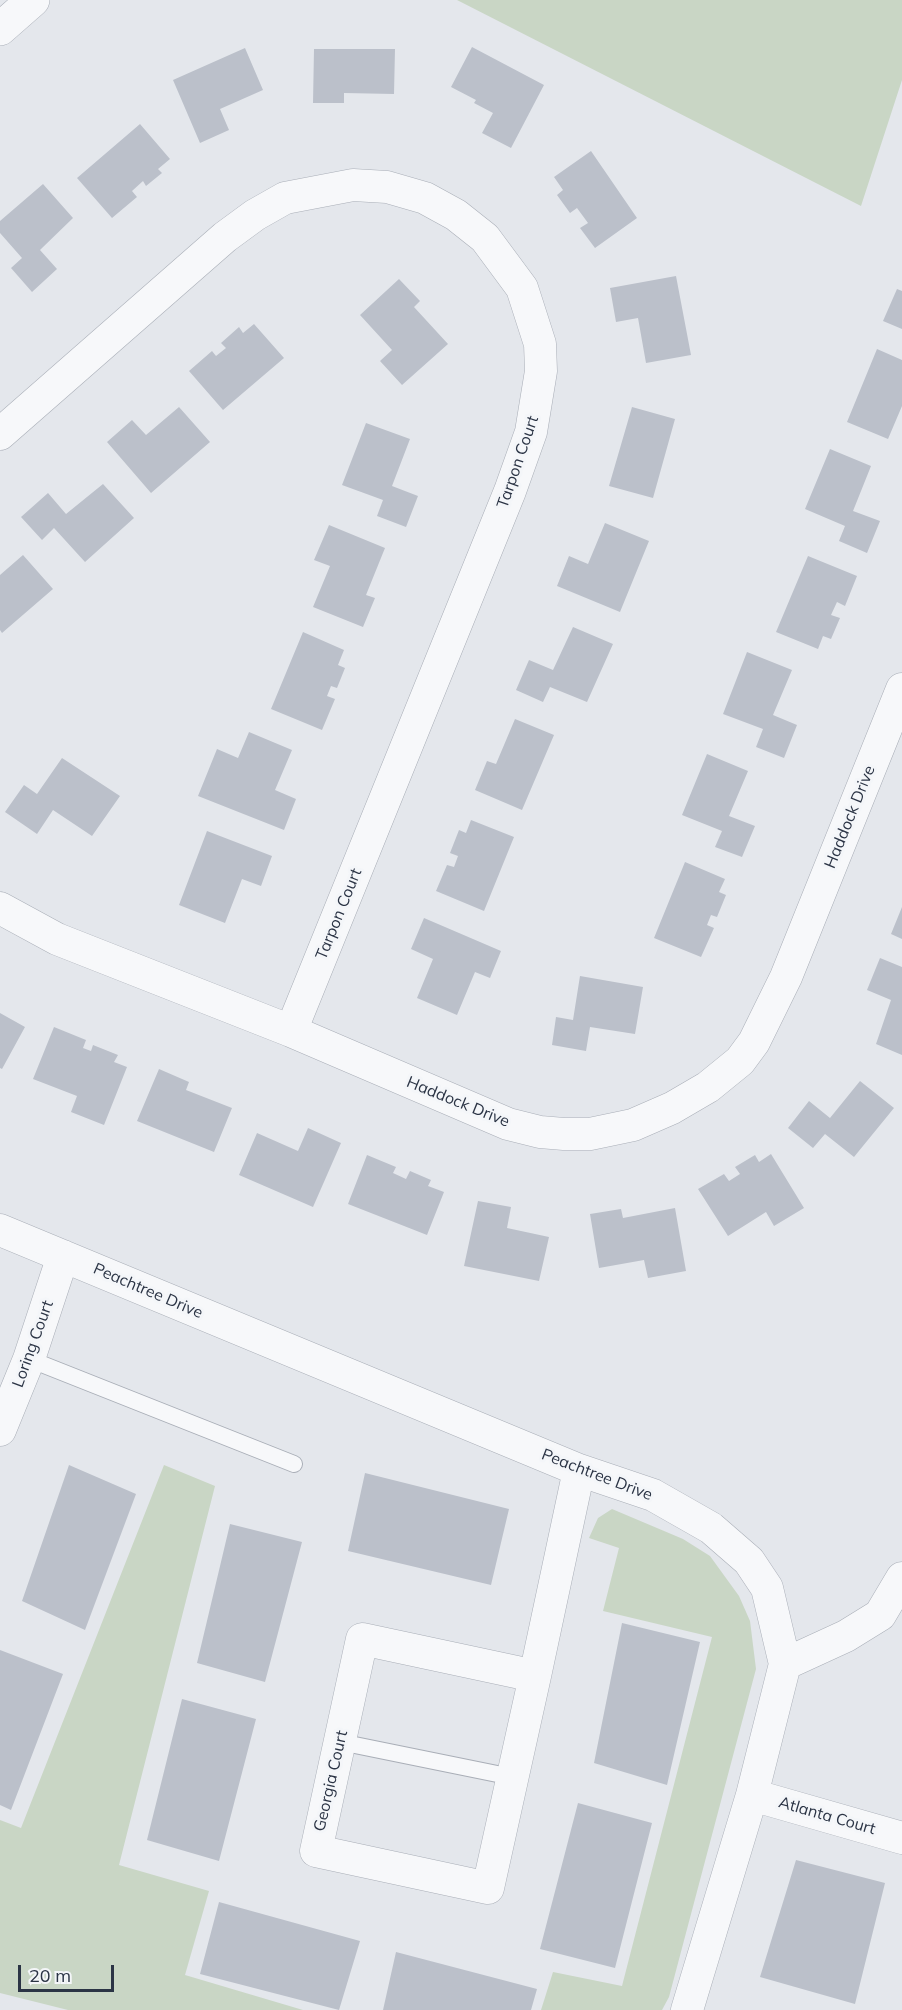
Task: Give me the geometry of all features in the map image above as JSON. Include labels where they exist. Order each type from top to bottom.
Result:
[{"type":"street","points":[[0,29],[33,0]]},
{"type":"street","name":"Tarpon Court","points":[[0,434],[225,237],[255,215],[285,198],[354,185],[387,187],[425,198],[456,215],[485,238],[522,288],[540,344],[541,371],[531,432],[510,491],[291,1031]]},
{"type":"street","name":"Haddock Drive","points":[[0,908],[57,939],[291,1031],[475,1112],[540,1132],[590,1134],[612,1130],[653,1118],[691,1099],[740,1061],[765,1021],[902,689]]},
{"type":"street","name":"Peachtree Drive","points":[[0,1230],[579,1470],[653,1495],[711,1528],[749,1561],[767,1588],[785,1664],[752,1795],[687,2010]]},
{"type":"street","name":"Loring Court","points":[[0,1431],[29,1359],[63,1256]]},
{"type":"street","name":"Georgia Court","points":[[534,1676],[362,1639],[315,1851],[488,1888],[579,1470]]},
{"type":"street","points":[[785,1664],[846,1636],[880,1615],[902,1578]]},
{"type":"street","name":"Atlanta Court","points":[[752,1795],[902,1838]]},
{"type":"lane","points":[[29,1359],[294,1464]]},
{"type":"lane","points":[[340,1742],[512,1777]]},
{"type":"green space","points":[[457,0],[902,0],[902,80],[861,206]]},
{"type":"green space","points":[[164,1465],[215,1486],[119,1865],[209,1891],[185,1975],[303,2010],[68,2010],[0,1993],[0,1820],[21,1828]]},
{"type":"green space","points":[[612,1509],[683,1539],[710,1556],[739,1596],[750,1621],[756,1669],[669,1997],[662,2010],[541,2010],[553,1972],[622,1986],[712,1637],[603,1611],[619,1548],[589,1538],[598,1518]]},
{"type":"building","points":[[472,47],[544,85],[511,148],[482,133],[493,113],[474,103],[476,100],[451,87]]},
{"type":"building","points":[[245,48],[263,90],[220,109],[229,130],[200,143],[173,80]]},
{"type":"building","points":[[314,49],[395,49],[394,94],[344,93],[344,103],[313,103]]},
{"type":"building","points":[[140,124],[170,159],[158,169],[162,173],[146,186],[143,181],[132,191],[137,197],[112,218],[77,178]]},
{"type":"building","points":[[591,151],[637,218],[595,248],[580,228],[588,223],[577,208],[570,213],[557,195],[563,190],[554,177]]},
{"type":"building","points":[[43,184],[73,218],[40,250],[57,269],[32,292],[11,268],[22,258],[0,233],[0,221]]},
{"type":"building","points":[[676,276],[691,355],[646,363],[638,318],[616,322],[610,288]]},
{"type":"building","points":[[399,279],[420,301],[414,307],[448,344],[402,385],[380,361],[392,350],[360,315]]},
{"type":"building","points":[[897,289],[902,291],[902,329],[883,321]]},
{"type":"building","points":[[254,324],[284,358],[223,410],[189,371],[212,351],[216,356],[226,348],[221,343],[239,327],[243,333]]},
{"type":"building","points":[[877,349],[902,360],[902,406],[888,439],[847,422]]},
{"type":"building","points":[[179,407],[210,442],[151,493],[107,442],[132,420],[146,435]]},
{"type":"building","points":[[632,407],[675,419],[653,498],[609,486]]},
{"type":"building","points":[[366,423],[410,439],[392,486],[418,496],[406,527],[377,516],[383,500],[342,485]]},
{"type":"building","points":[[830,449],[871,466],[853,511],[880,521],[867,553],[839,541],[845,526],[805,509]]},
{"type":"building","points":[[103,484],[134,518],[85,562],[54,528],[42,540],[21,517],[48,493],[66,514]]},
{"type":"building","points":[[605,523],[649,541],[620,612],[557,586],[569,556],[588,564]]},
{"type":"building","points":[[329,525],[385,548],[366,595],[375,598],[363,627],[313,607],[330,566],[314,560]]},
{"type":"building","points":[[23,555],[53,589],[2,633],[0,630],[0,575]]},
{"type":"building","points":[[808,556],[857,576],[845,606],[837,602],[831,615],[840,618],[831,639],[823,636],[818,649],[776,632]]},
{"type":"building","points":[[573,627],[613,644],[587,702],[550,687],[543,702],[516,690],[529,660],[553,670]]},
{"type":"building","points":[[303,632],[344,650],[338,665],[345,668],[337,688],[331,686],[327,696],[335,699],[322,730],[271,709]]},
{"type":"building","points":[[747,652],[792,670],[773,715],[797,725],[784,758],[756,747],[763,729],[723,714]]},
{"type":"building","points":[[515,719],[554,735],[522,810],[475,790],[487,761],[496,764]]},
{"type":"building","points":[[249,732],[292,750],[275,790],[296,799],[284,830],[198,796],[217,749],[238,758]]},
{"type":"building","points":[[707,754],[748,771],[729,816],[755,826],[742,857],[715,847],[722,831],[682,815]]},
{"type":"building","points":[[62,758],[120,796],[92,836],[53,810],[37,834],[5,812],[24,785],[37,794]]},
{"type":"building","points":[[471,820],[514,837],[484,911],[436,891],[447,865],[454,867],[458,856],[450,853],[459,830],[466,833]]},
{"type":"building","points":[[207,831],[272,856],[261,886],[242,879],[225,923],[179,905]]},
{"type":"building","points":[[685,862],[725,879],[719,892],[726,895],[717,917],[711,915],[707,925],[714,928],[701,957],[654,938]]},
{"type":"building","points":[[902,907],[902,939],[891,934]]},
{"type":"building","points":[[424,918],[501,951],[490,978],[475,972],[457,1015],[417,998],[433,959],[411,949]]},
{"type":"building","points":[[880,958],[902,967],[902,1055],[876,1044],[891,1000],[867,990]]},
{"type":"building","points":[[580,976],[643,987],[635,1034],[590,1027],[586,1051],[552,1045],[556,1017],[573,1020]]},
{"type":"building","points":[[0,1013],[25,1027],[2,1069],[0,1068]]},
{"type":"building","points":[[54,1027],[86,1040],[83,1048],[91,1051],[93,1045],[118,1055],[114,1062],[127,1067],[104,1125],[71,1112],[77,1096],[33,1079]]},
{"type":"building","points":[[159,1069],[189,1082],[186,1090],[232,1108],[214,1152],[137,1121]]},
{"type":"building","points":[[860,1081],[894,1108],[854,1157],[825,1134],[813,1148],[788,1128],[809,1101],[830,1118]]},
{"type":"building","points":[[308,1128],[341,1143],[313,1207],[239,1175],[257,1133],[298,1151]]},
{"type":"building","points":[[771,1154],[804,1208],[774,1226],[766,1212],[728,1236],[698,1189],[724,1174],[729,1181],[740,1174],[735,1167],[755,1155],[759,1162]]},
{"type":"building","points":[[367,1155],[396,1167],[393,1173],[406,1179],[410,1171],[431,1180],[428,1186],[444,1192],[427,1235],[348,1204]]},
{"type":"building","points":[[478,1201],[511,1207],[507,1228],[549,1237],[539,1281],[464,1266]]},
{"type":"building","points":[[675,1208],[686,1271],[648,1278],[644,1260],[599,1268],[590,1214],[621,1209],[623,1218]]},
{"type":"building","points":[[69,1465],[136,1494],[85,1630],[22,1601]]},
{"type":"building","points":[[365,1473],[509,1509],[491,1585],[348,1551]]},
{"type":"building","points":[[230,1524],[302,1542],[265,1682],[197,1663]]},
{"type":"building","points":[[622,1623],[700,1642],[667,1785],[594,1763]]},
{"type":"building","points":[[0,1650],[63,1674],[11,1810],[0,1805]]},
{"type":"building","points":[[182,1699],[256,1719],[219,1861],[147,1840]]},
{"type":"building","points":[[578,1803],[652,1823],[615,1968],[540,1949]]},
{"type":"building","points":[[796,1860],[885,1883],[855,2004],[760,1977]]},
{"type":"building","points":[[219,1902],[360,1941],[339,2010],[200,1974]]},
{"type":"building","points":[[396,1952],[537,1989],[531,2010],[383,2010]]}]
